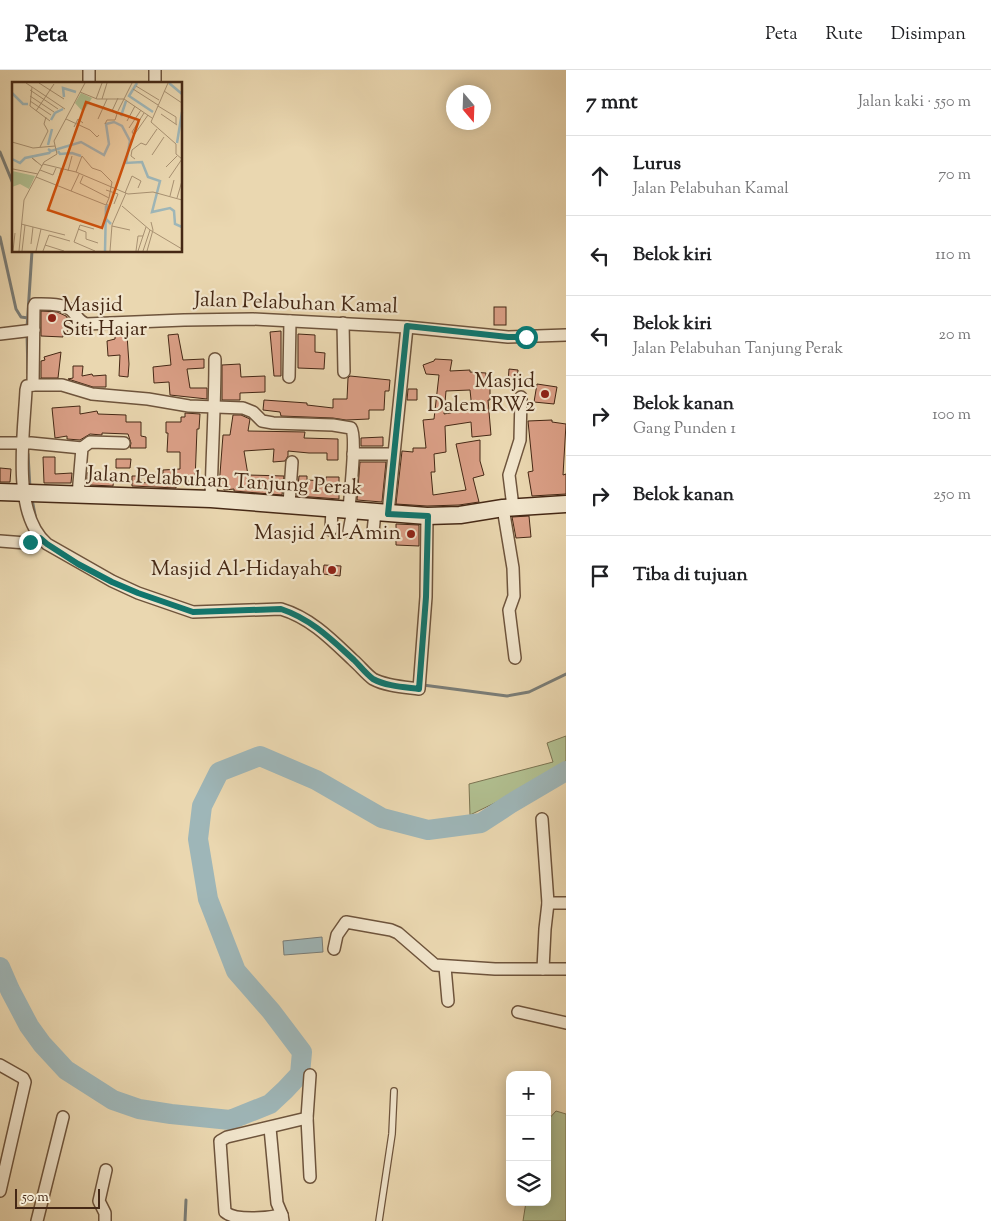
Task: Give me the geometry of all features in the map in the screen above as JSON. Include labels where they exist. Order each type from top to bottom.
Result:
[{"type":"street","name":"Jalan Pelabuhan Kamal","points":[[29,331],[35,304],[65,306],[72,310],[80,322],[86,324],[184,320],[290,321],[407,326],[508,337],[566,335]]},
{"type":"street","points":[[289,377],[290,321]]},
{"type":"street","points":[[343,323],[344,372]]},
{"type":"street","points":[[373,532],[381,513],[393,454],[407,326]]},
{"type":"street","points":[[0,334],[29,331],[31,385],[26,443],[33,528],[47,544],[78,564],[112,582],[193,612],[281,609],[312,623],[324,632],[374,679],[392,685],[419,684],[426,597],[428,516]]},
{"type":"street","points":[[211,500],[215,358]]},
{"type":"street","points":[[31,385],[62,385],[104,396],[148,399],[189,406],[250,410],[262,422],[352,428],[354,432],[349,531]]},
{"type":"street","points":[[515,658],[509,610],[514,596],[508,508],[510,475],[520,440],[521,397]]},
{"type":"street","points":[[0,444],[26,443],[82,448],[90,442],[124,443]]},
{"type":"street","points":[[78,495],[82,448]]},
{"type":"street","points":[[353,454],[393,454]]},
{"type":"street","points":[[289,504],[292,462]]},
{"type":"street","name":"Jalan Pelabuhan Tanjung Perak","points":[[0,492],[289,504],[428,516],[460,515],[508,508],[566,505]]},
{"type":"street","points":[[330,530],[332,509]]},
{"type":"street","points":[[0,541],[26,543],[40,538]]},
{"type":"street","points":[[542,819],[548,903],[543,969]]},
{"type":"street","points":[[548,903],[566,903]]},
{"type":"street","points":[[334,948],[337,935],[346,922],[398,933],[435,965],[445,967],[566,969]]},
{"type":"street","points":[[445,967],[448,1001]]},
{"type":"street","points":[[518,1012],[566,1023]]},
{"type":"street","points":[[0,1065],[23,1078],[25,1082],[0,1192]]},
{"type":"street","points":[[310,1075],[307,1118],[310,1177]]},
{"type":"street","points":[[37,1221],[63,1117]]},
{"type":"street","points":[[270,1128],[277,1203],[282,1218],[229,1216],[225,1212],[220,1141],[228,1137],[307,1118]]},
{"type":"street","points":[[105,1221],[105,1213],[99,1200],[106,1170]]},
{"type":"lane","points":[[379,1221],[392,1134],[394,1091]]},
{"type":"green space","points":[[566,736],[566,761],[511,795],[470,815],[469,784],[553,762],[547,743]]},
{"type":"green space","points":[[556,1111],[566,1114],[566,1221],[523,1221],[525,1206],[551,1206],[551,1117]]},
{"type":"water","points":[[322,937],[323,952],[284,955],[283,941]]},
{"type":"building","points":[[494,307],[506,307],[506,325],[494,325]]},
{"type":"building","name":"Masjid Siti Hajar","points":[[41,311],[57,312],[66,316],[70,322],[67,333],[63,333],[63,337],[41,336]]},
{"type":"building","points":[[281,331],[281,376],[274,376],[270,332]]},
{"type":"building","points":[[178,334],[183,360],[204,359],[204,368],[187,369],[190,388],[207,388],[207,399],[170,395],[169,382],[154,383],[153,367],[171,365],[168,335]]},
{"type":"building","points":[[298,334],[315,335],[315,352],[325,353],[324,369],[298,368]]},
{"type":"building","points":[[127,335],[128,377],[119,376],[120,355],[108,356],[107,341],[115,339],[115,336]]},
{"type":"building","points":[[61,352],[58,378],[41,378],[41,361],[45,360],[44,357]]},
{"type":"building","points":[[435,359],[452,360],[450,371],[470,370],[470,372],[486,373],[485,387],[490,387],[490,400],[488,400],[491,435],[472,437],[471,422],[445,426],[446,452],[434,454],[435,472],[431,472],[433,495],[466,490],[456,444],[480,440],[480,461],[484,475],[473,478],[479,502],[427,506],[396,504],[402,451],[413,452],[413,448],[426,448],[423,420],[434,419],[439,375],[426,374],[423,365]],"holes":[[[470,390],[472,409],[444,414],[446,391]]]},
{"type":"building","points":[[240,364],[241,377],[265,376],[265,392],[240,393],[240,400],[222,400],[222,365]]},
{"type":"building","points":[[73,366],[83,366],[82,376],[92,374],[93,376],[106,375],[106,387],[93,387],[68,379],[73,378]]},
{"type":"building","points":[[509,369],[518,370],[517,384],[508,383]]},
{"type":"building","points":[[350,376],[390,380],[389,391],[385,391],[384,410],[369,410],[369,419],[346,420],[281,416],[280,412],[263,410],[264,400],[307,403],[307,405],[333,408],[333,399],[347,399],[348,378]]},
{"type":"building","name":"Masjid Dalem RW2","points":[[537,384],[557,387],[554,404],[534,402]]},
{"type":"building","points":[[408,389],[417,389],[417,400],[407,400]]},
{"type":"building","points":[[80,406],[80,414],[97,411],[98,414],[126,415],[126,422],[141,422],[141,436],[146,437],[146,448],[130,448],[131,443],[128,434],[90,434],[80,440],[67,439],[67,436],[55,438],[52,408]]},
{"type":"building","points":[[185,413],[200,414],[199,429],[197,429],[195,481],[176,481],[176,488],[132,486],[132,476],[141,476],[141,483],[163,481],[163,470],[180,469],[180,452],[167,452],[168,433],[166,433],[166,422],[181,422],[181,417],[185,417]]},
{"type":"building","points":[[233,415],[241,415],[250,419],[248,431],[305,432],[304,438],[338,439],[338,460],[327,460],[327,453],[288,451],[285,461],[273,462],[274,449],[244,451],[248,475],[284,476],[282,495],[234,491],[234,489],[224,490],[224,487],[219,487],[223,435],[230,435]]},
{"type":"building","points":[[552,420],[552,422],[566,424],[563,475],[566,474],[566,494],[532,496],[528,472],[533,471],[528,421]]},
{"type":"building","points":[[383,437],[383,446],[361,446],[361,438]]},
{"type":"building","points":[[43,457],[55,457],[55,474],[72,473],[71,483],[44,483]]},
{"type":"building","points":[[116,459],[131,459],[130,468],[116,468]]},
{"type":"building","points":[[360,462],[386,462],[382,502],[357,500]]},
{"type":"building","points":[[0,468],[11,469],[10,482],[0,482]]},
{"type":"building","points":[[91,472],[91,476],[114,476],[113,486],[90,485],[90,482],[87,482],[87,473]]},
{"type":"building","points":[[299,476],[307,476],[307,480],[326,481],[326,477],[339,477],[339,499],[297,496]]},
{"type":"building","points":[[529,516],[531,537],[516,538],[512,517]]},
{"type":"building","name":"Masjid Al-Amin","points":[[396,524],[419,525],[419,546],[396,545]]},
{"type":"building","name":"Masjid Al-Hidayah","points":[[324,565],[341,566],[340,576],[323,574]]},
{"type":"waterway","points":[[0,152],[12,181]]},
{"type":"waterway","points":[[0,237],[16,309],[21,317],[28,318]]},
{"type":"waterway","points":[[27,328],[32,252]]},
{"type":"waterway","points":[[27,334],[28,373]]},
{"type":"waterway","points":[[28,454],[30,488]]},
{"type":"waterway","points":[[32,499],[36,520]]},
{"type":"waterway","points":[[423,685],[507,696],[529,692],[566,674]]},
{"type":"waterway","points":[[0,967],[29,1026],[42,1044],[66,1070],[113,1100],[139,1109],[230,1120],[270,1104],[285,1090],[300,1074],[302,1052],[271,1011],[236,971],[208,899],[198,839],[202,806],[219,772],[260,756],[316,780],[382,818],[428,830],[481,823],[566,771]]},
{"type":"waterway","points":[[185,1221],[186,1200]]},
{"type":"place","name":"Masjid Siti Hajar","points":[[52,318]]},
{"type":"place","name":"Masjid Dalem RW2","points":[[545,394]]},
{"type":"place","name":"Masjid Al-Amin","points":[[411,534]]},
{"type":"place","name":"Masjid Al-Hidayah","points":[[332,570]]},
{"type":"route","points":[[30,542],[40,538],[78,564],[112,582],[193,612],[281,609],[312,623],[324,632],[374,679],[392,685],[419,689],[426,597],[428,516],[388,514],[407,326],[508,337],[526,337]]}]
